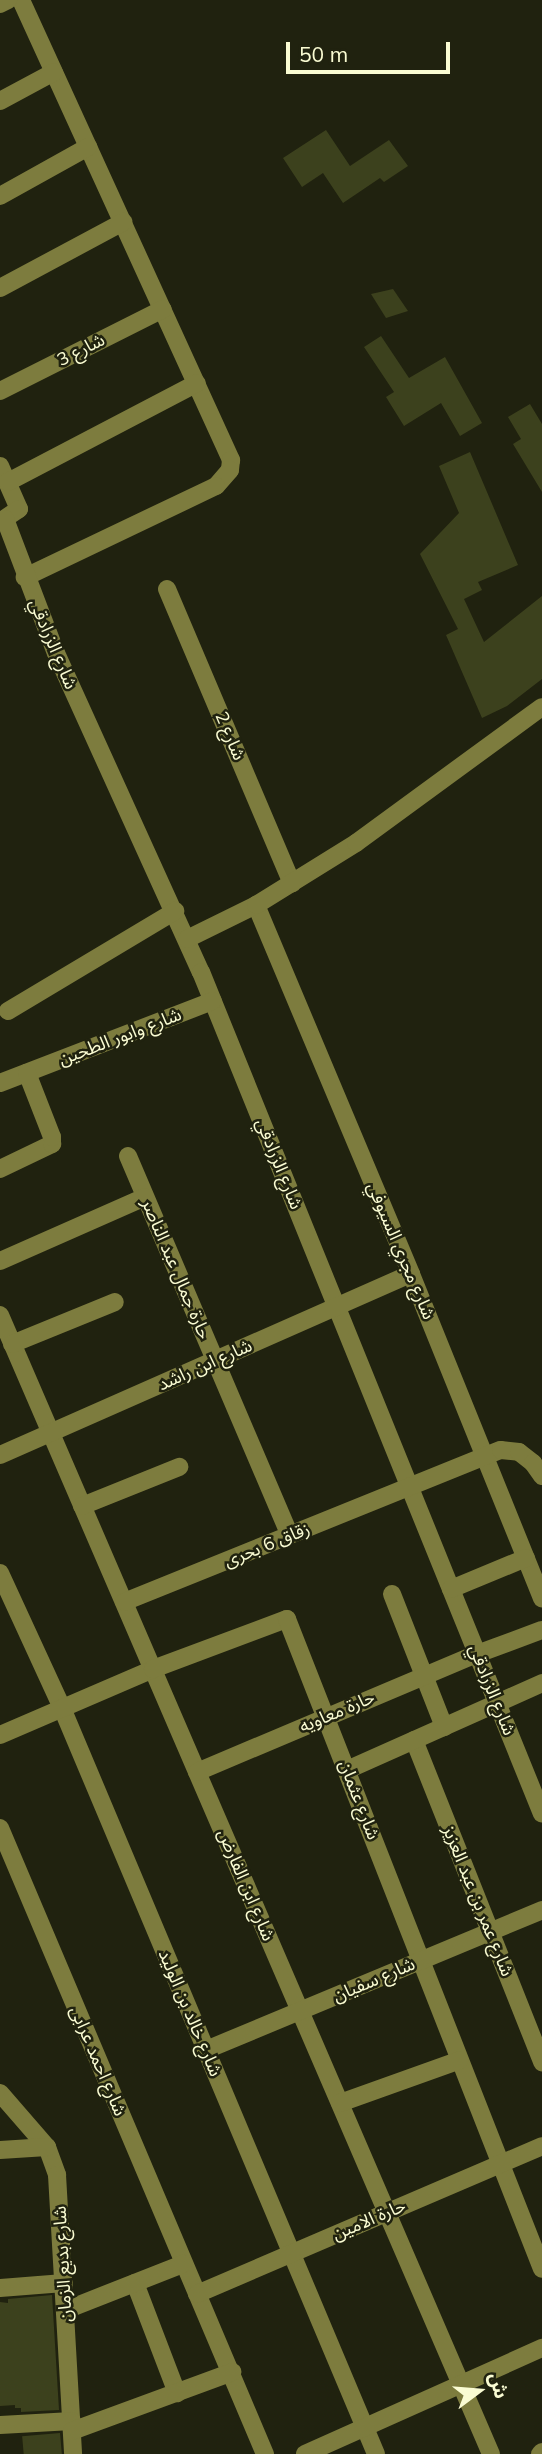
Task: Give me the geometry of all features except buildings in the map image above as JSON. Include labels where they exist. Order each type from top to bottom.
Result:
[{"type":"street","points":[[0,4],[8,0]]},
{"type":"street","points":[[21,0],[231,460],[224,480],[25,577]]},
{"type":"street","points":[[0,101],[54,72]]},
{"type":"street","points":[[0,196],[89,147]]},
{"type":"street","points":[[0,288],[123,222]]},
{"type":"street","name":"شارع 3","points":[[0,391],[163,309]]},
{"type":"street","points":[[8,482],[197,383]]},
{"type":"street","name":"شارع الزرادقي","points":[[0,466],[19,506],[7,518],[25,577],[56,653],[187,939],[497,1703],[540,1802]]},
{"type":"street","name":"شارع 2","points":[[167,589],[292,884]]},
{"type":"street","points":[[187,939],[256,905],[356,843],[542,707]]},
{"type":"street","name":"شارع مجري السيوفي","points":[[256,905],[411,1274],[542,1599]]},
{"type":"street","points":[[8,1012],[175,911]]},
{"type":"street","name":"شارع وابور الطحين","points":[[0,1083],[213,1001]]},
{"type":"street","points":[[0,1169],[52,1144],[52,1137],[27,1073]]},
{"type":"street","name":"حارة جمال عبد الناصر","points":[[128,1156],[290,1535]]},
{"type":"street","points":[[0,1261],[145,1197]]},
{"type":"street","name":"شارع ابن راشد","points":[[0,1455],[411,1274]]},
{"type":"street","points":[[12,1344],[115,1302]]},
{"type":"street","name":"شارع ابن الفارض","points":[[0,1315],[491,2454]]},
{"type":"street","name":"زقاق 6 بحرى","points":[[124,1602],[501,1450],[519,1452],[533,1463],[542,1476]]},
{"type":"street","points":[[82,1506],[179,1466]]},
{"type":"street","points":[[451,1588],[526,1558]]},
{"type":"street","name":"شارع خالد بن الوليد","points":[[0,1573],[62,1708],[376,2454]]},
{"type":"street","points":[[392,1594],[444,1727]]},
{"type":"street","name":"شارع عثمان","points":[[0,1735],[153,1669],[284,1618],[289,1622],[542,2269]]},
{"type":"street","name":"حارة معاويه","points":[[197,1772],[477,1654],[542,1630]]},
{"type":"street","points":[[347,1770],[542,1683]]},
{"type":"street","name":"شارع عمر بن عبد العزيز","points":[[414,1740],[542,2062]]},
{"type":"street","name":"شارع احمد عرابى","points":[[0,1828],[265,2454]]},
{"type":"street","name":"شارع سفيان","points":[[206,2050],[542,1910]]},
{"type":"street","points":[[340,2103],[460,2060]]},
{"type":"street","name":"شارع بديع الزمان","points":[[0,2093],[47,2147],[59,2190],[73,2454]]},
{"type":"street","name":"حارة الامين","points":[[197,2294],[542,2146]]},
{"type":"street","points":[[0,2150],[47,2147]]},
{"type":"street","points":[[65,2310],[183,2264]]},
{"type":"street","points":[[0,2288],[64,2283]]},
{"type":"street","points":[[135,2283],[177,2393]]},
{"type":"street","points":[[305,2454],[542,2348]]},
{"type":"street","points":[[0,2425],[72,2426],[177,2393],[232,2372]]}]
